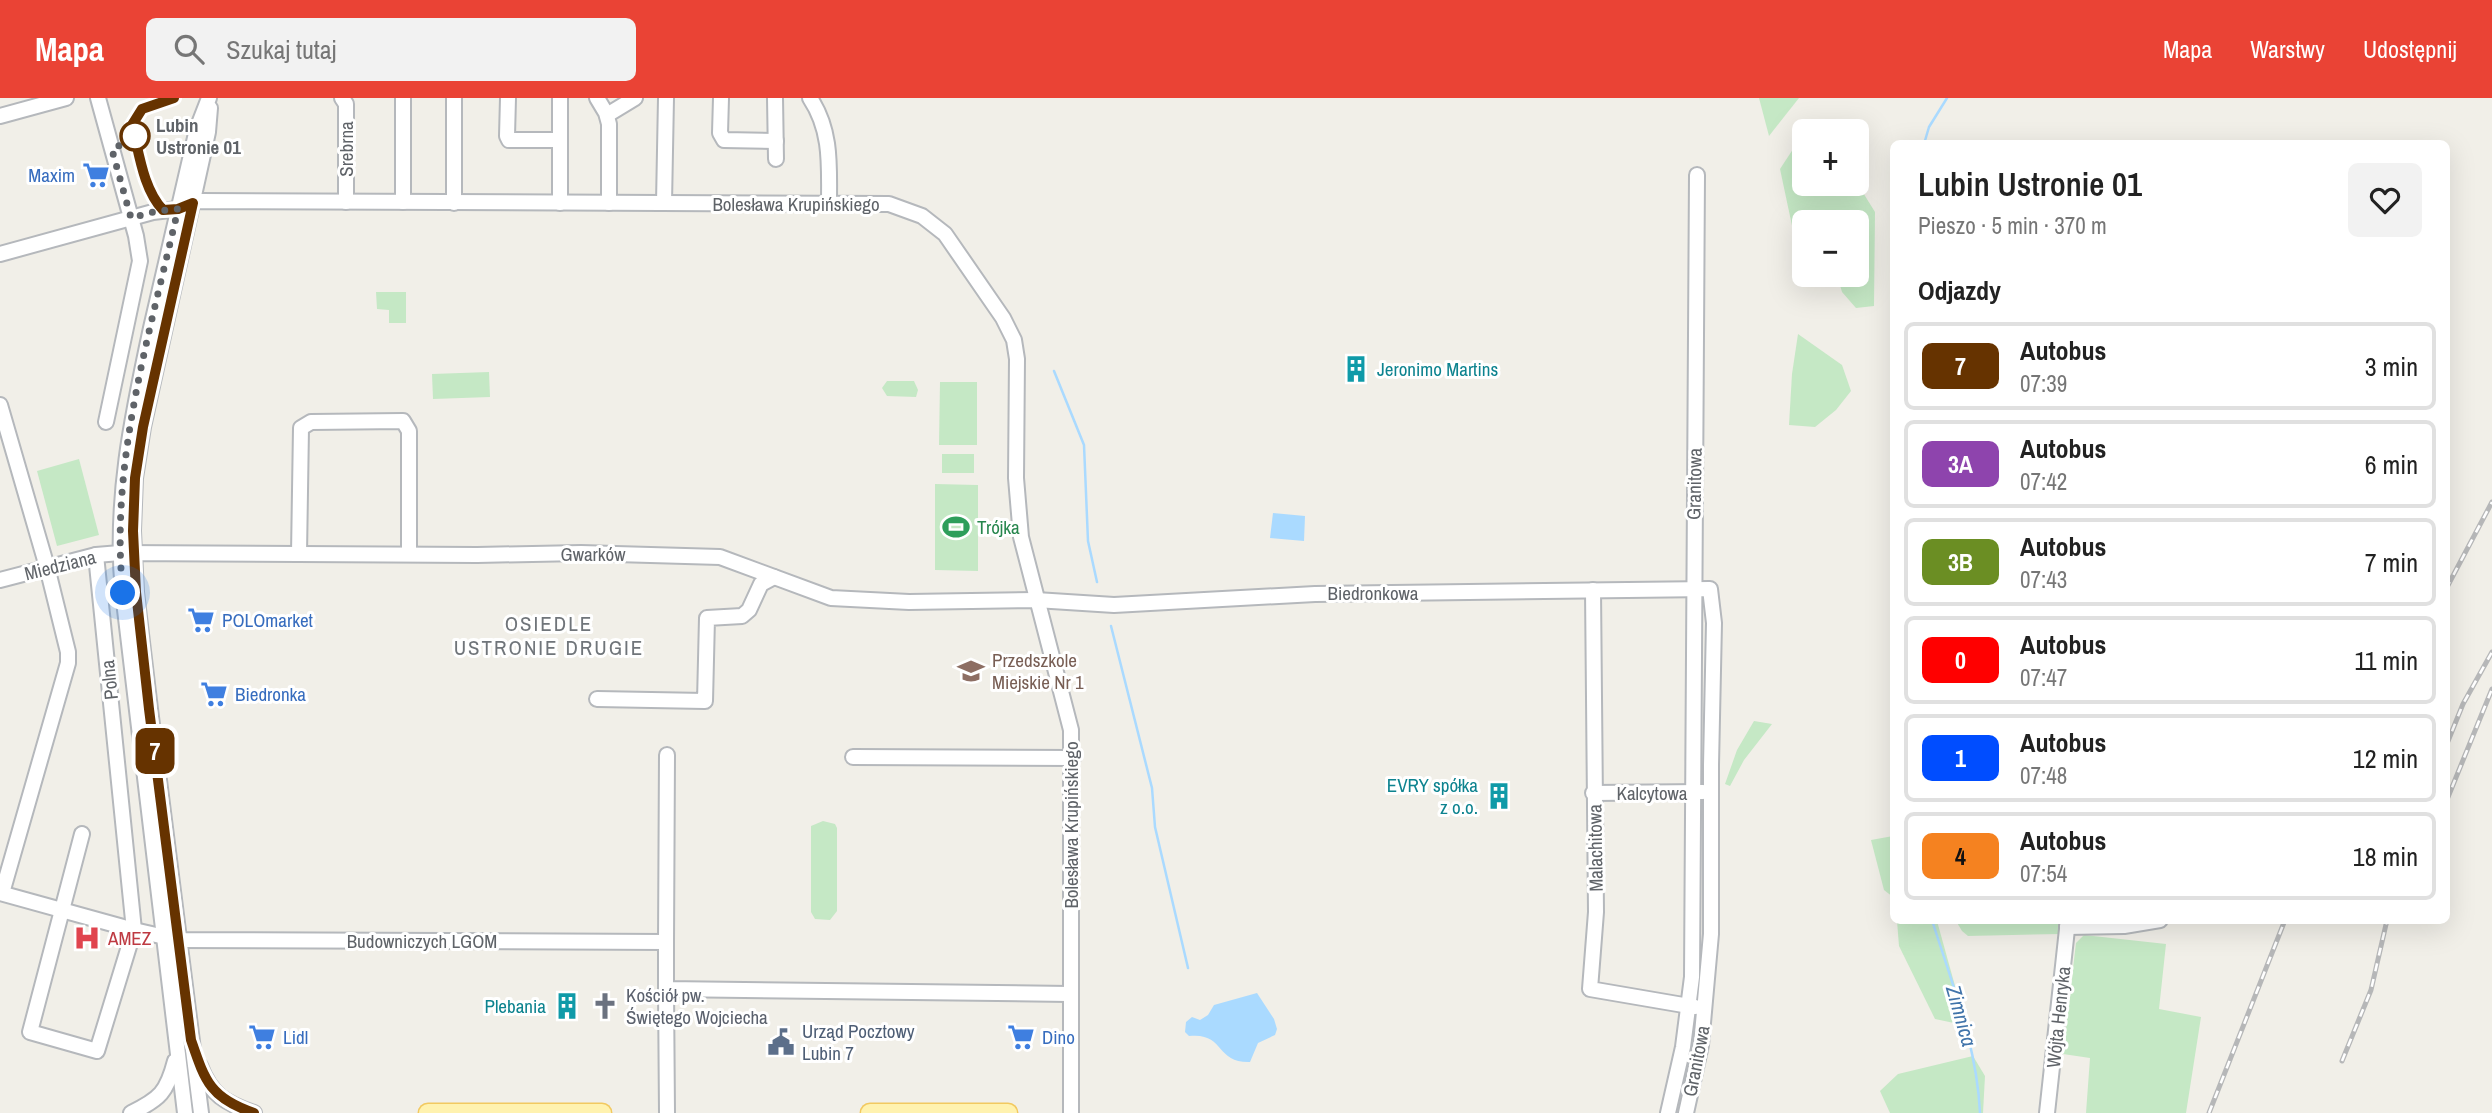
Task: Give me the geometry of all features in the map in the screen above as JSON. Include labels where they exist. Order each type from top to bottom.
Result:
[{"type":"main road","points":[[428,1113],[602,1113]]},
{"type":"main road","points":[[870,1113],[1008,1113]]},
{"type":"street","points":[[0,116],[66,98]]},
{"type":"street","points":[[98,98],[140,250],[140,261],[106,422]]},
{"type":"street","points":[[201,1113],[191,1040],[171,939],[123,593],[138,454],[208,132],[210,98]]},
{"type":"street","points":[[127,553],[122,490],[130,424],[197,129],[210,98]]},
{"type":"street","points":[[403,98],[403,202]]},
{"type":"street","points":[[454,98],[454,202]]},
{"type":"street","points":[[508,98],[509,140],[560,140]]},
{"type":"street","points":[[560,203],[561,98]]},
{"type":"street","points":[[597,98],[607,115],[609,127],[609,203]]},
{"type":"street","points":[[607,115],[635,98]]},
{"type":"street","points":[[664,203],[666,98]]},
{"type":"street","points":[[721,98],[720,132],[724,140],[775,141]]},
{"type":"street","points":[[775,98],[776,159]]},
{"type":"street","points":[[810,98],[822,118],[827,135],[829,204]]},
{"type":"street","name":"Srebrna","points":[[346,202],[348,100]]},
{"type":"street","name":"Granitowa","points":[[1668,1113],[1683,1047],[1692,978],[1698,175]]},
{"type":"street","points":[[0,254],[193,203]]},
{"type":"street","name":"Bolesława Krupińskiego","points":[[193,203],[890,204],[930,220],[945,234],[1010,331],[1017,359],[1016,478],[1021,537],[1071,730],[1071,1113]]},
{"type":"street","name":"Polna","points":[[1,412],[47,567],[68,652],[68,663],[1,893]]},
{"type":"street","points":[[299,554],[301,428],[312,422],[403,421],[409,431],[409,554]]},
{"type":"street","name":"Gwarków","points":[[127,553],[581,553],[720,557],[831,598],[909,603],[1036,600]]},
{"type":"street","name":"Miedziana","points":[[0,579],[96,555],[127,553]]},
{"type":"street","name":"Polna","points":[[96,555],[134,930]]},
{"type":"street","points":[[597,699],[705,701],[707,618],[742,616],[749,610],[761,584],[774,577]]},
{"type":"street","name":"Granitowa","points":[[1686,1113],[1701,1045],[1711,934],[1714,623],[1710,589]]},
{"type":"street","name":"Biedronkowa","points":[[1036,600],[1114,605],[1315,594],[1710,589]]},
{"type":"street","name":"Malachitowa","points":[[1593,590],[1596,912],[1590,989],[1706,1009]]},
{"type":"street","points":[[667,755],[667,1113]]},
{"type":"street","points":[[853,758],[1073,758]]},
{"type":"street","name":"Kalcytowa","points":[[1593,793],[1711,792]]},
{"type":"street","points":[[82,834],[30,1032],[97,1051],[134,930]]},
{"type":"street","name":"Budowniczych LGOM","points":[[1,893],[171,939],[666,942]]},
{"type":"street","points":[[2068,924],[2136,924]]},
{"type":"street","name":"Wójta Henryka","points":[[2047,1113],[2068,924]]},
{"type":"street","points":[[171,939],[177,1053],[185,1113]]},
{"type":"street","points":[[666,989],[1069,994]]},
{"type":"street","points":[[191,1040],[210,1087],[223,1100],[254,1113]]},
{"type":"street","points":[[131,1113],[159,1097],[168,1084],[177,1053]]},
{"type":"green space","points":[[1759,98],[1799,98],[1769,136]]},
{"type":"green space","points":[[1792,151],[1792,196],[1865,196],[1875,212],[1874,306],[1856,308],[1841,287],[1869,287],[1869,210],[1792,210],[1792,226],[1780,169]]},
{"type":"green space","points":[[376,292],[406,292],[406,323],[389,323],[389,310],[377,309]]},
{"type":"green space","points":[[1798,334],[1842,365],[1851,391],[1836,410],[1815,427],[1789,425]]},
{"type":"green space","points":[[489,372],[490,397],[433,399],[432,374]]},
{"type":"green space","points":[[887,381],[914,381],[918,390],[916,397],[887,396],[882,388]]},
{"type":"green space","points":[[940,382],[977,382],[977,445],[939,445]]},
{"type":"green space","points":[[942,454],[974,454],[974,473],[942,473]]},
{"type":"green space","points":[[79,459],[99,535],[57,546],[37,471]]},
{"type":"green space","name":"Trójka","points":[[935,484],[978,485],[978,571],[935,570]]},
{"type":"green space","points":[[1754,721],[1772,724],[1744,760],[1730,786],[1725,784],[1737,750]]},
{"type":"green space","points":[[823,821],[835,824],[837,828],[837,911],[830,920],[815,919],[811,912],[811,826]]},
{"type":"green space","points":[[1890,837],[1890,895],[1884,890],[1871,840]]},
{"type":"green space","points":[[1897,924],[1938,924],[1962,1011],[1954,1023],[1935,1019],[1899,946]]},
{"type":"green space","points":[[1958,924],[2060,924],[2060,934],[1968,936]]},
{"type":"green space","points":[[2084,935],[2166,944],[2159,1009],[2201,1017],[2186,1113],[2086,1113],[2090,1058],[2063,1054],[2076,943]]},
{"type":"green space","points":[[1973,1056],[1985,1076],[1983,1113],[1890,1113],[1880,1091],[1898,1074]]},
{"type":"water","points":[[1273,513],[1305,516],[1304,541],[1270,538]]},
{"type":"water","points":[[1257,993],[1274,1019],[1277,1029],[1275,1035],[1258,1043],[1250,1062],[1231,1058],[1209,1039],[1189,1036],[1185,1032],[1186,1022],[1192,1017],[1200,1020],[1208,1015],[1214,1005]]},
{"type":"waterway","name":"Zimnica","points":[[1925,140],[1929,127],[1947,98]]},
{"type":"waterway","points":[[1054,371],[1084,445],[1088,541],[1097,582]]},
{"type":"waterway","points":[[1111,626],[1152,788],[1155,827],[1188,968]]},
{"type":"waterway","name":"Zimnica","points":[[1933,924],[1969,1039],[1980,1113]]},
{"type":"railway","points":[[2450,581],[2492,502]]},
{"type":"railway","points":[[2450,736],[2463,704],[2492,652]]},
{"type":"railway","points":[[2450,792],[2492,689]]},
{"type":"railway","points":[[2209,1113],[2283,924]]},
{"type":"railway","points":[[2342,1061],[2371,990],[2386,924]]},
{"type":"bus line","name":"7","points":[[174,98],[142,109],[132,125],[157,204],[163,210],[178,209],[193,203],[138,454],[133,531],[136,592],[191,1040],[210,1087],[223,1100],[254,1113]]},
{"type":"place","name":"Lubin Ustronie 01","points":[[135,136]]},
{"type":"place","name":"Maxim","points":[[96,175]]},
{"type":"place","name":"Jeronimo Martins","points":[[1356,369]]},
{"type":"place","name":"Trójka","points":[[956,527]]},
{"type":"place","name":"POLOmarket","points":[[201,620]]},
{"type":"place","name":"Przedszkole Miejskie Nr 1","points":[[971,671]]},
{"type":"place","name":"Biedronka","points":[[214,694]]},
{"type":"place","name":"EVRY spółka z o.o.","points":[[1499,796]]},
{"type":"place","name":"AMEZ","points":[[87,938]]},
{"type":"place","name":"Plebania","points":[[567,1006]]},
{"type":"place","name":"Kościół pw. Świętego Wojciecha","points":[[605,1006]]},
{"type":"place","name":"Lidl","points":[[262,1037]]},
{"type":"place","name":"Dino","points":[[1021,1037]]},
{"type":"place","name":"Urząd Pocztowy Lubin 7","points":[[781,1042]]},
{"type":"district","name":"OSIEDLE USTRONIE DRUGIE","points":[[549,636]]},
{"type":"route","points":[[123,593],[120,531],[126,451],[178,209],[131,218],[112,150],[135,136]]}]
